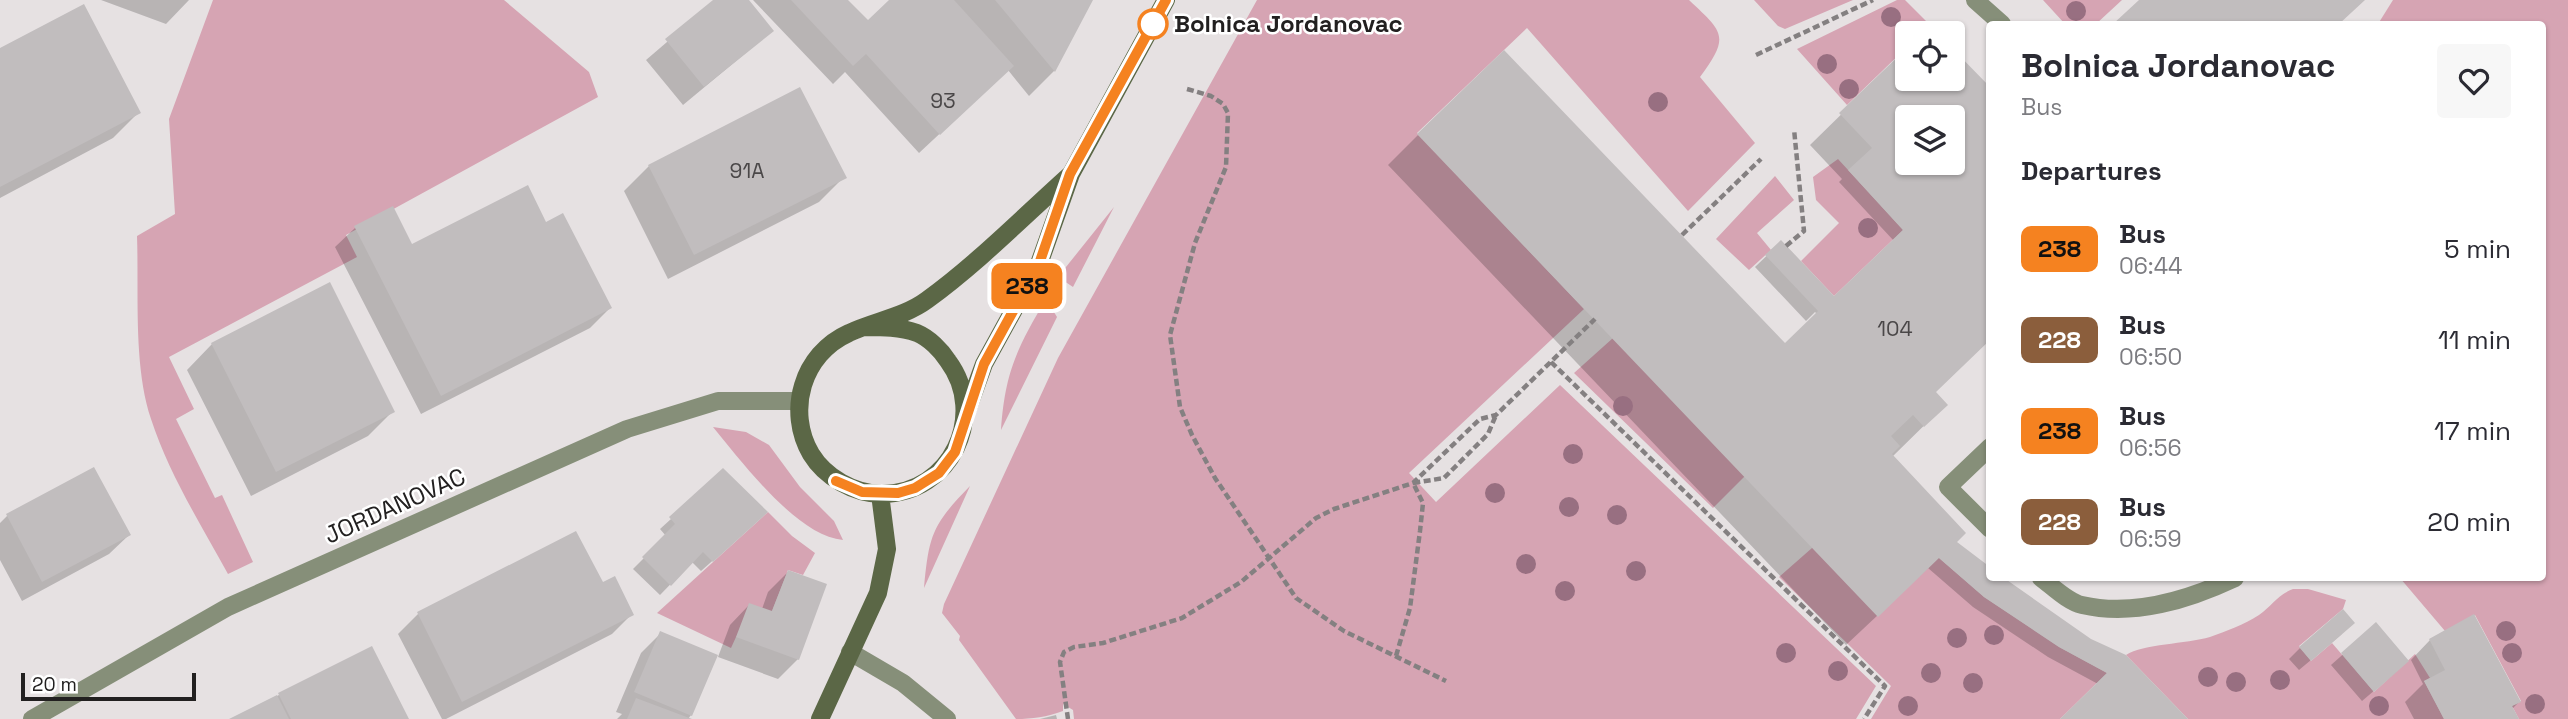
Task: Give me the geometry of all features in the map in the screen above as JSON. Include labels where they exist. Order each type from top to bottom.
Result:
[{"type":"main road","points":[[966,411],[984,364],[1039,264],[1070,174],[1167,0]]},
{"type":"main road","points":[[865,327],[892,327],[919,334],[941,350],[957,372],[964,393],[964,430],[955,452],[939,473],[915,488],[880,494],[862,492],[836,481],[816,461],[804,441],[798,401],[804,380],[817,356],[837,339],[865,327],[926,301],[1070,174]]},
{"type":"main road","points":[[820,719],[878,593],[884,571],[886,528],[880,494]]},
{"type":"street","points":[[1975,0],[1999,21]]},
{"type":"street","name":"JORDANOVAC","points":[[32,719],[228,607],[627,429],[718,401],[798,401]]},
{"type":"street","points":[[1986,451],[1948,487],[1986,525]]},
{"type":"street","points":[[2045,581],[2079,605],[2126,608],[2160,605],[2204,593],[2229,581]]},
{"type":"street","points":[[850,652],[903,683],[947,719]]},
{"type":"path","points":[[1756,55],[1873,0]]},
{"type":"path","points":[[1187,89],[1211,96],[1223,104],[1228,113],[1226,167],[1195,243],[1170,335],[1180,407],[1215,478],[1296,598],[1344,631],[1446,681]]},
{"type":"path","points":[[1786,246],[1804,231],[1794,129]]},
{"type":"path","points":[[1682,235],[1761,159]]},
{"type":"path","points":[[1068,719],[1060,662],[1064,652],[1074,647],[1103,643],[1182,618],[1241,582],[1317,518],[1334,509],[1413,483],[1444,478],[1489,434],[1496,415],[1595,319]]},
{"type":"path","points":[[1551,362],[1885,686],[1864,719]]},
{"type":"path","points":[[1413,483],[1480,419],[1496,415]]},
{"type":"path","points":[[1396,656],[1410,608],[1423,503],[1413,483]]},
{"type":"shaded area","points":[[213,0],[504,0],[589,72],[598,97],[346,235],[357,257],[169,357],[194,409],[176,419],[215,498],[222,495],[253,562],[228,574],[186,498],[158,439],[145,398],[138,329],[137,236],[175,214],[169,119]]},
{"type":"shaded area","points":[[1257,0],[1689,0],[1710,20],[1716,28],[1719,43],[1700,77],[1755,143],[1688,211],[1527,28],[1417,133],[1584,309],[1409,473],[1436,502],[1560,385],[1876,686],[1856,719],[1074,719],[1073,710],[1063,704],[1063,711],[1057,713],[1016,719],[942,613],[944,604],[1058,358]]},
{"type":"shaded area","points":[[1754,0],[1853,0],[1785,29],[1778,26]]},
{"type":"shaded area","points":[[1897,0],[1905,0],[1926,21],[1895,21],[1895,59],[1847,105],[1797,49]]},
{"type":"shaded area","points":[[2043,0],[2122,0],[2099,21],[2062,21]]},
{"type":"shaded area","points":[[2393,0],[2568,0],[2568,719],[2519,719],[2512,706],[2521,701],[2475,615],[2445,631],[2403,581],[2546,581],[2546,21],[2380,21]]},
{"type":"shaded area","points":[[1838,159],[1903,230],[1834,296],[1801,261],[1839,223],[1816,200],[1813,177]]},
{"type":"shaded area","points":[[1775,176],[1794,200],[1757,233],[1771,250],[1749,270],[1716,239]]},
{"type":"shaded area","points":[[1114,207],[1073,287],[1058,277]]},
{"type":"shaded area","points":[[1046,299],[1057,317],[1001,430],[1009,376],[1014,361]]},
{"type":"shaded area","points":[[1613,338],[1745,476],[1713,508],[1574,373]]},
{"type":"shaded area","points":[[713,427],[746,432],[769,445],[800,487],[834,521],[843,540],[807,526],[789,512]]},
{"type":"shaded area","points":[[970,486],[924,588],[928,555],[935,532],[947,511]]},
{"type":"shaded area","points":[[768,512],[792,536],[815,553],[803,575],[788,570],[772,611],[736,637],[731,648],[657,613]]},
{"type":"shaded area","points":[[1812,548],[1939,558],[1984,597],[2059,647],[2107,673],[2060,719],[1871,719],[1891,686],[1779,577]]},
{"type":"shaded area","points":[[2293,589],[2308,589],[2346,600],[2343,609],[2299,646],[2311,661],[2332,643],[2374,692],[2415,654],[2430,678],[2424,681],[2444,719],[2188,719],[2126,655],[2143,649],[2210,637],[2229,630],[2259,615],[2283,594]]},
{"type":"building","points":[[713,0],[749,0],[774,31],[704,87],[665,39]]},
{"type":"building","points":[[791,0],[848,0],[868,20],[889,0],[954,0],[1014,66],[940,135],[866,54],[853,66]]},
{"type":"building","points":[[995,0],[1093,0],[1055,72]]},
{"type":"building","points":[[2139,0],[2365,0],[2342,21],[2116,21]]},
{"type":"building","points":[[84,4],[141,113],[0,187],[0,48]]},
{"type":"building","points":[[1504,50],[1785,343],[1818,311],[1765,255],[1781,240],[1834,296],[1903,230],[1848,170],[1872,148],[1839,113],[1895,59],[1895,91],[1965,91],[1965,61],[1986,83],[1986,344],[1936,392],[1948,405],[1924,427],[1913,415],[1891,436],[1900,446],[1892,454],[1966,533],[1957,542],[1986,564],[1986,581],[2008,581],[2091,639],[2126,655],[2188,719],[2060,719],[2107,673],[2059,647],[1984,597],[1939,558],[1878,617],[1417,134]]},
{"type":"building","points":[[800,87],[847,178],[694,255],[648,165]]},
{"type":"building","points":[[528,185],[546,222],[563,213],[612,308],[441,396],[354,226],[393,206],[412,244]]},
{"type":"building","points":[[330,282],[395,412],[276,472],[211,343]]},
{"type":"building","points":[[94,467],[131,535],[42,582],[6,514]]},
{"type":"building","points":[[723,468],[768,512],[713,562],[703,552],[671,586],[642,557],[675,524],[669,517]]},
{"type":"building","points":[[576,531],[603,582],[615,576],[634,615],[462,702],[417,612]]},
{"type":"building","points":[[788,570],[827,584],[799,660],[736,637],[749,603],[772,611]]},
{"type":"building","points":[[2343,609],[2355,623],[2311,661],[2299,647]]},
{"type":"building","points":[[2474,614],[2521,702],[2512,706],[2519,719],[2444,719],[2424,681],[2445,670],[2429,639]]},
{"type":"building","points":[[2376,622],[2409,661],[2374,692],[2341,653]]},
{"type":"building","points":[[660,631],[718,655],[692,716],[634,692]]},
{"type":"building","points":[[372,646],[409,719],[291,719],[278,693]]},
{"type":"building","points":[[277,695],[289,719],[229,719]]},
{"type":"building","points":[[636,698],[692,719],[627,719]]},
{"type":"bus line","name":"238","points":[[836,481],[862,492],[898,493],[915,488],[939,473],[955,452],[964,430],[966,411],[984,364],[1039,264],[1053,230],[1070,174],[1166,0]]},
{"type":"place","name":"Bolnica Jordanovac","points":[[1153,24]]}]
